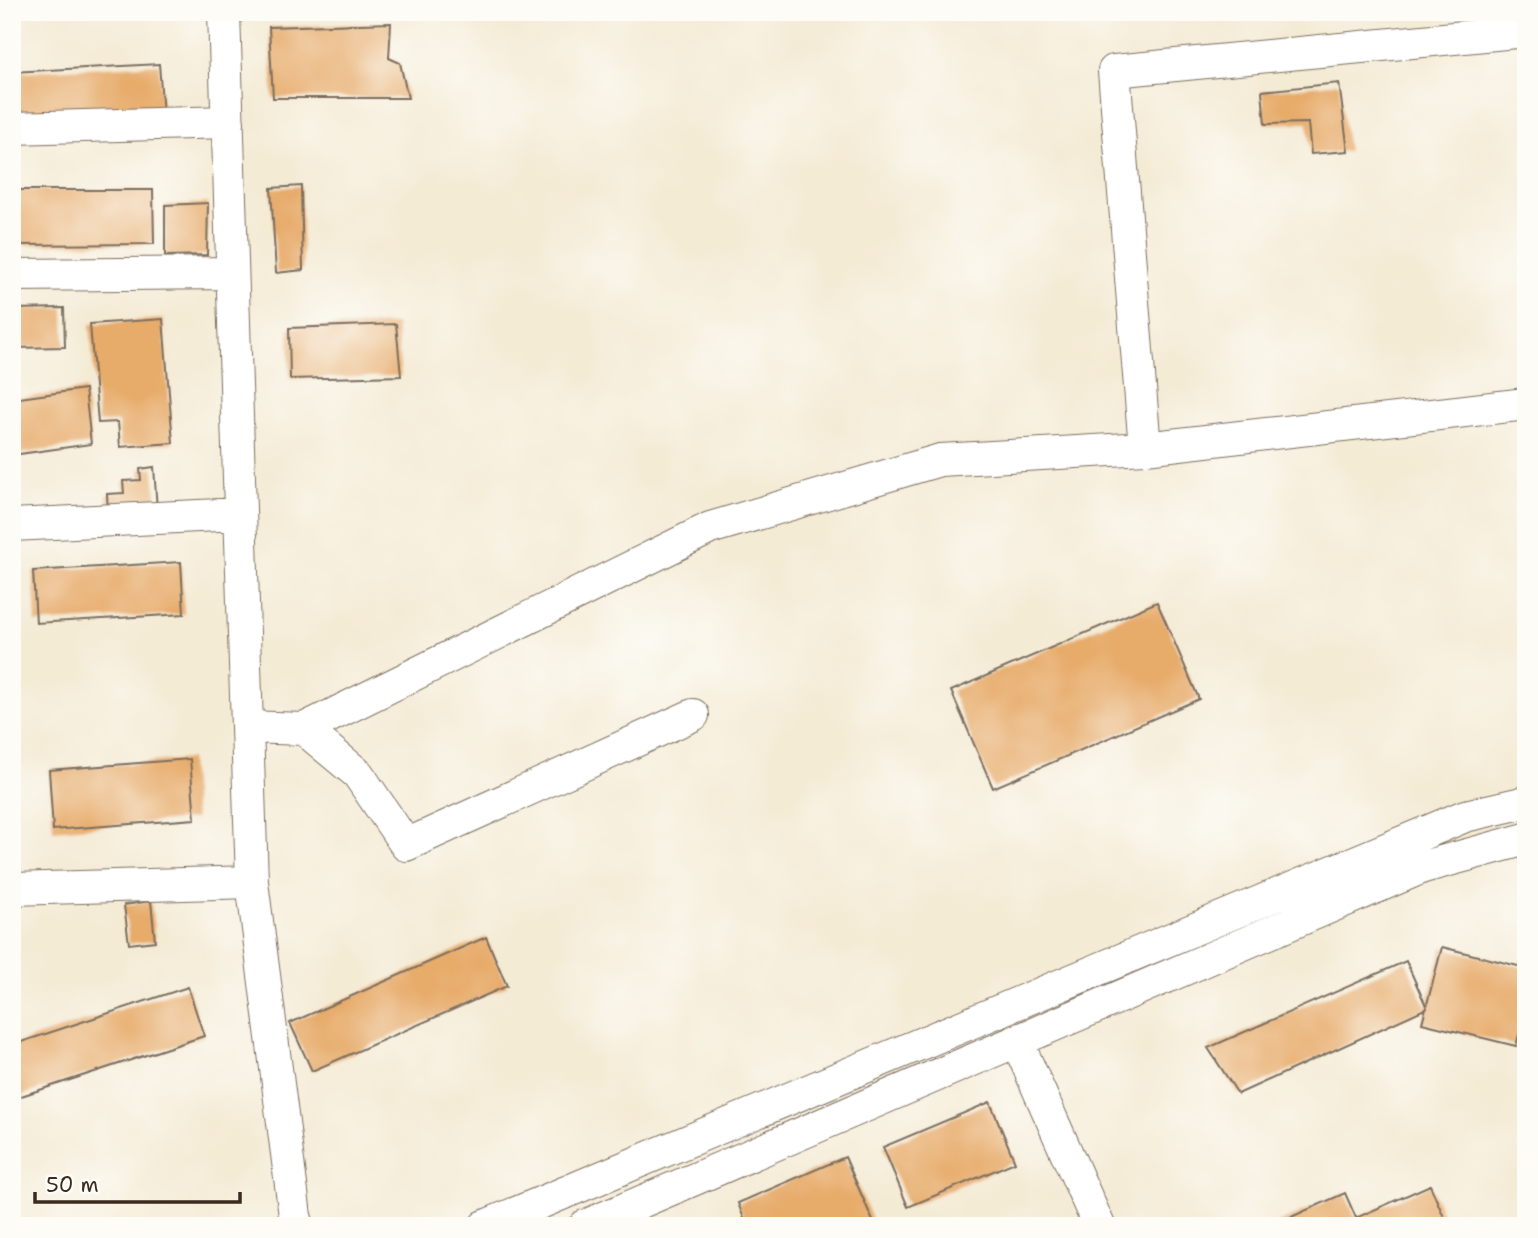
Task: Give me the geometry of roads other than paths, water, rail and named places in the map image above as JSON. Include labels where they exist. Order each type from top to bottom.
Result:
[{"type":"street","points":[[224,12],[252,882],[298,1226]]},
{"type":"street","points":[[1145,448],[1114,71],[1526,31]]},
{"type":"street","points":[[12,128],[228,122]]},
{"type":"street","points":[[12,275],[232,273]]},
{"type":"street","points":[[247,727],[304,729],[710,528],[940,460],[1145,448],[1526,404]]},
{"type":"street","points":[[12,525],[240,514]]},
{"type":"street","points":[[304,729],[358,774],[406,845],[693,715]]},
{"type":"street","points":[[485,1226],[1465,816],[1526,802]]},
{"type":"street","points":[[586,1226],[1423,867],[1526,839]]},
{"type":"street","points":[[12,889],[252,882]]},
{"type":"street","points":[[1017,1041],[1099,1226]]}]
